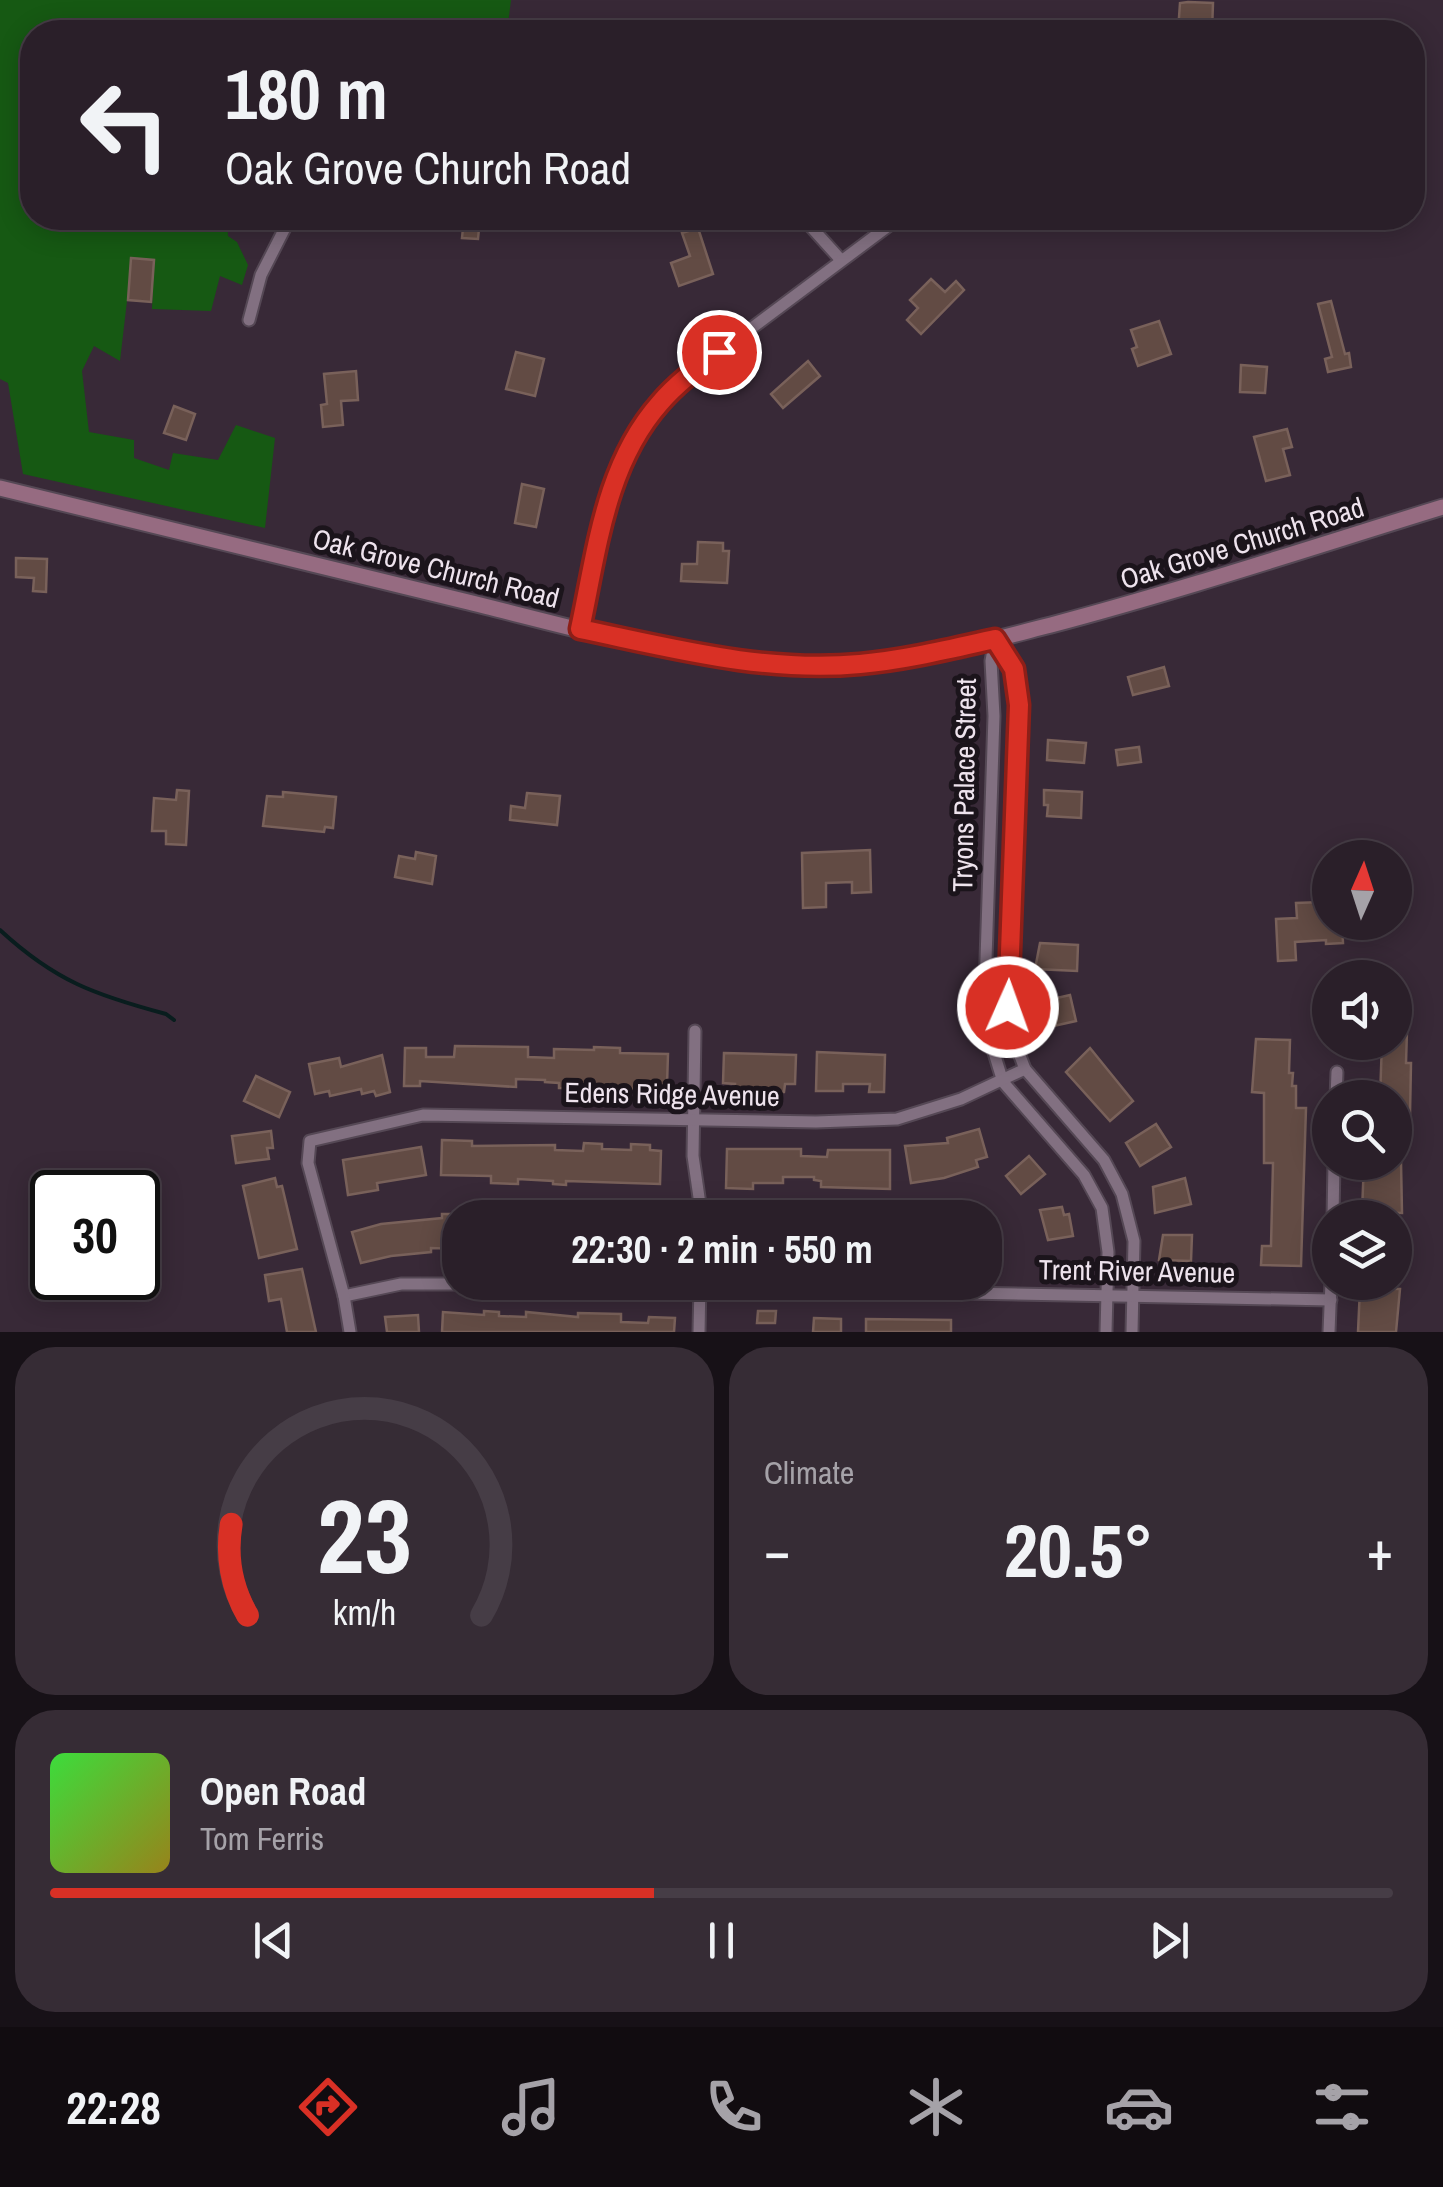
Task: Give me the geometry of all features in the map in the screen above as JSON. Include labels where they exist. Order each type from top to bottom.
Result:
[{"type":"main road","name":"Oak Grove Church Road","points":[[0,488],[580,629],[734,661],[804,666],[876,662],[995,639],[1122,606],[1443,507]]},
{"type":"street","points":[[249,320],[260,276],[284,230]]},
{"type":"street","points":[[814,230],[840,258]]},
{"type":"street","points":[[580,629],[611,487],[634,439],[660,403],[689,375],[881,230]]},
{"type":"street","name":"Tryons Palace Street","points":[[995,639],[991,661],[994,716],[984,1020],[1002,1082],[1084,1175],[1102,1208],[1108,1252],[1106,1332]]},
{"type":"street","name":"Tryons Palace Street","points":[[995,639],[1014,669],[1019,705],[1010,1030],[1025,1069],[1104,1160],[1122,1194],[1134,1241],[1132,1332]]},
{"type":"street","points":[[989,849],[1013,849]]},
{"type":"street","points":[[695,1032],[694,1156],[700,1200]]},
{"type":"street","name":"Edens Ridge Avenue","points":[[344,1296],[308,1163],[310,1140],[423,1115],[897,1120],[930,1112],[1025,1069]]},
{"type":"street","points":[[1337,1072],[1337,1080]]},
{"type":"street","name":"Trent River Avenue","points":[[344,1296],[401,1284],[442,1284]]},
{"type":"street","name":"Trent River Avenue","points":[[1002,1292],[1312,1300]]},
{"type":"street","points":[[344,1296],[350,1332]]},
{"type":"street","points":[[699,1300],[699,1332]]},
{"type":"street","points":[[1330,1300],[1330,1332]]},
{"type":"green space","points":[[0,0],[511,0],[508,20],[20,20],[20,230],[228,230],[248,265],[242,285],[220,276],[211,311],[152,309],[154,260],[132,258],[120,361],[94,346],[82,371],[89,432],[134,440],[134,458],[169,470],[173,453],[218,460],[236,425],[275,438],[265,528],[23,474],[8,383],[0,379]]},
{"type":"building","points":[[1180,3],[1213,3],[1212,20],[1179,20]]},
{"type":"building","points":[[463,230],[479,230],[478,239],[462,238]]},
{"type":"building","points":[[699,230],[713,274],[679,286],[671,263],[690,256],[682,233]]},
{"type":"building","points":[[131,258],[154,260],[151,302],[128,300]]},
{"type":"building","points":[[931,279],[945,292],[956,281],[964,290],[921,334],[907,320],[918,308],[910,300]]},
{"type":"building","points":[[1331,301],[1351,367],[1328,372],[1325,359],[1332,357],[1318,304]]},
{"type":"building","points":[[1159,321],[1171,354],[1138,366],[1131,330]]},
{"type":"building","points":[[516,352],[544,359],[535,396],[506,389]]},
{"type":"building","points":[[808,361],[820,376],[783,408],[771,394]]},
{"type":"building","points":[[1241,365],[1267,367],[1265,393],[1240,392]]},
{"type":"building","points":[[356,371],[358,400],[341,401],[343,425],[323,427],[321,405],[327,404],[324,374]]},
{"type":"building","points":[[174,406],[195,414],[186,440],[164,433]]},
{"type":"building","points":[[1287,429],[1292,447],[1283,449],[1290,475],[1266,481],[1254,437]]},
{"type":"building","points":[[522,484],[544,489],[536,527],[515,523]]},
{"type":"building","points":[[698,542],[723,543],[723,551],[729,551],[727,583],[681,581],[682,564],[697,564]]},
{"type":"building","points":[[16,558],[47,559],[46,592],[33,591],[34,578],[16,577]]},
{"type":"building","points":[[1164,667],[1169,686],[1133,695],[1128,677]]},
{"type":"building","points":[[1048,740],[1086,743],[1084,763],[1047,760]]},
{"type":"building","points":[[1139,747],[1141,762],[1118,765],[1116,750]]},
{"type":"building","points":[[177,790],[189,791],[186,845],[166,844],[166,831],[152,831],[154,798],[176,800]]},
{"type":"building","points":[[1044,790],[1082,792],[1081,818],[1047,816]]},
{"type":"building","points":[[283,792],[336,797],[333,828],[325,827],[324,832],[263,826],[267,796],[283,797]]},
{"type":"building","points":[[527,793],[560,796],[557,825],[510,820],[511,806],[525,808]]},
{"type":"building","points":[[870,850],[871,892],[852,893],[852,882],[826,883],[826,907],[803,908],[802,853]]},
{"type":"building","points":[[416,852],[436,856],[432,884],[395,877],[399,856],[415,859]]},
{"type":"building","points":[[1312,902],[1312,940],[1326,940],[1295,942],[1296,960],[1278,961],[1276,919],[1297,918],[1296,903]]},
{"type":"building","points":[[1040,943],[1078,945],[1077,971],[1035,969]]},
{"type":"building","points":[[1070,995],[1076,1021],[1040,1029],[1036,1014],[1042,1013],[1039,1002]]},
{"type":"building","points":[[1256,1039],[1290,1040],[1289,1073],[1293,1073],[1292,1086],[1296,1086],[1296,1108],[1306,1108],[1301,1266],[1261,1265],[1262,1246],[1271,1246],[1273,1163],[1264,1163],[1264,1093],[1252,1092]]},
{"type":"building","points":[[455,1046],[528,1047],[528,1057],[554,1058],[554,1049],[594,1047],[620,1048],[620,1053],[668,1054],[667,1085],[654,1084],[654,1089],[559,1088],[559,1083],[545,1080],[516,1079],[516,1087],[420,1081],[420,1086],[404,1086],[405,1048],[426,1048],[426,1057],[454,1057]]},
{"type":"building","points":[[1090,1048],[1133,1101],[1110,1121],[1066,1072]]},
{"type":"building","points":[[817,1052],[885,1055],[884,1092],[869,1092],[870,1084],[843,1084],[843,1091],[816,1091]]},
{"type":"building","points":[[724,1053],[796,1055],[795,1084],[785,1084],[784,1092],[734,1092],[735,1084],[723,1083]]},
{"type":"building","points":[[382,1055],[390,1092],[376,1096],[374,1091],[362,1094],[361,1089],[330,1096],[329,1091],[315,1094],[309,1064],[339,1058],[341,1067]]},
{"type":"building","points":[[1381,1060],[1411,1063],[1411,1080],[1381,1080]]},
{"type":"building","points":[[256,1076],[290,1092],[279,1117],[244,1101]]},
{"type":"building","points":[[1156,1124],[1171,1147],[1140,1166],[1126,1143]]},
{"type":"building","points":[[979,1129],[987,1157],[976,1160],[978,1167],[911,1183],[905,1146],[948,1143],[947,1138]]},
{"type":"building","points":[[271,1131],[273,1148],[267,1148],[269,1159],[236,1163],[232,1136]]},
{"type":"building","points":[[442,1140],[472,1141],[472,1146],[555,1145],[555,1150],[583,1151],[584,1143],[602,1144],[602,1149],[631,1150],[631,1144],[650,1145],[650,1150],[661,1151],[660,1184],[566,1181],[566,1185],[518,1179],[518,1184],[491,1183],[491,1176],[441,1175]]},
{"type":"building","points":[[421,1147],[426,1175],[377,1183],[378,1190],[348,1195],[343,1160]]},
{"type":"building","points":[[727,1149],[801,1149],[801,1156],[827,1157],[828,1150],[890,1150],[890,1189],[821,1187],[821,1181],[814,1177],[783,1177],[783,1183],[753,1183],[753,1189],[726,1188]]},
{"type":"building","points":[[1029,1156],[1045,1174],[1021,1194],[1006,1176]]},
{"type":"building","points":[[275,1178],[277,1187],[282,1186],[297,1249],[259,1258],[243,1186]]},
{"type":"building","points":[[1185,1178],[1191,1204],[1155,1213],[1153,1187]]},
{"type":"building","points":[[1363,1180],[1401,1180],[1402,1200],[1362,1200]]},
{"type":"building","points":[[1062,1207],[1064,1215],[1069,1214],[1073,1236],[1048,1240],[1040,1210]]},
{"type":"building","points":[[442,1218],[442,1248],[361,1263],[352,1232],[381,1224]]},
{"type":"building","points":[[1163,1235],[1192,1235],[1191,1261],[1159,1260]]},
{"type":"building","points":[[302,1269],[316,1332],[287,1332],[281,1299],[269,1301],[265,1275]]},
{"type":"building","points":[[1359,1300],[1399,1300],[1396,1332],[1358,1332]]},
{"type":"building","points":[[484,1311],[526,1317],[526,1312],[578,1317],[578,1313],[621,1314],[621,1322],[648,1323],[649,1317],[675,1318],[674,1332],[442,1332],[443,1312],[484,1315]]},
{"type":"building","points":[[758,1311],[776,1311],[775,1323],[757,1323]]},
{"type":"building","points":[[418,1315],[419,1332],[387,1332],[385,1317]]},
{"type":"building","points":[[814,1318],[841,1319],[841,1332],[813,1332]]},
{"type":"building","points":[[866,1319],[951,1320],[951,1332],[866,1332]]},
{"type":"waterway","points":[[0,930],[39,962],[77,984],[174,1020]]},
{"type":"route","points":[[719,352],[660,403],[634,439],[611,487],[580,629],[734,661],[804,666],[860,664],[995,639],[1014,669],[1019,705],[1008,1007]]}]
